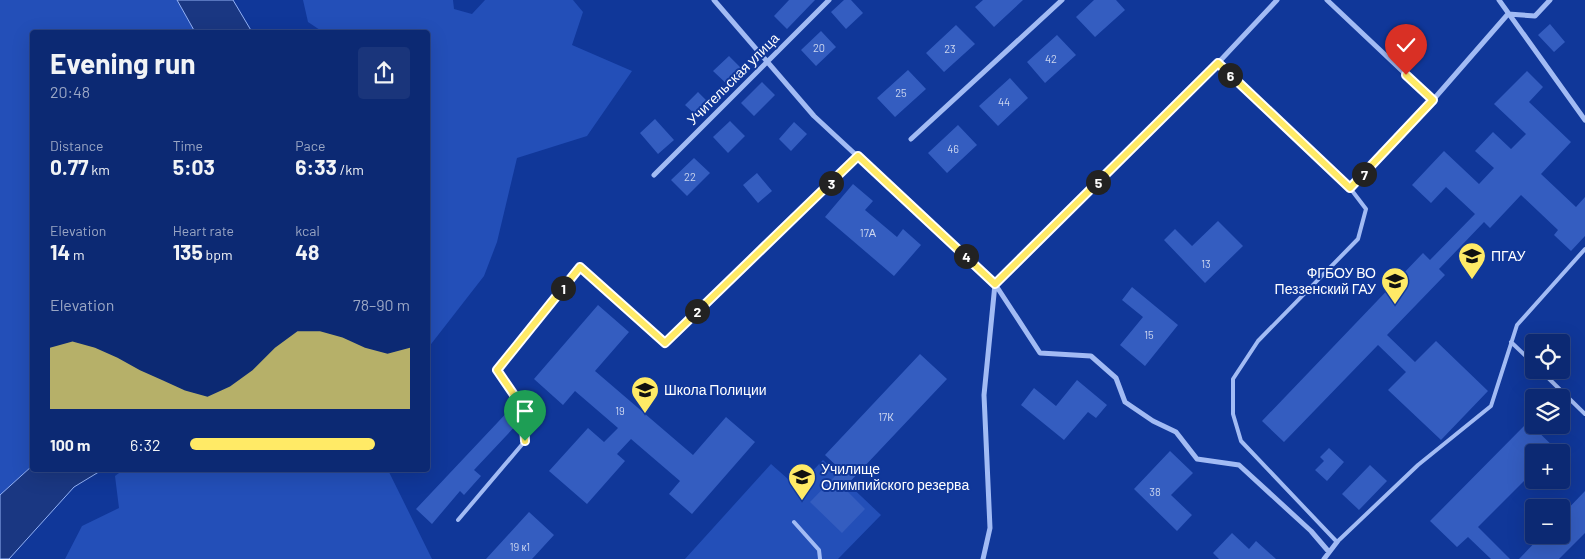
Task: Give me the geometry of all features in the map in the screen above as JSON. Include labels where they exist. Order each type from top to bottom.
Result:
[{"type":"street","points":[[714,0],[814,116],[995,284],[1040,353],[1091,356],[1116,378],[1125,402],[1153,421],[1176,432],[1197,459],[1239,465],[1311,531],[1329,552]]},
{"type":"street","name":"Учительская улица","points":[[654,175],[829,0]]},
{"type":"street","points":[[911,139],[1062,0]]},
{"type":"street","points":[[983,559],[990,528],[984,396],[995,284],[1218,63],[1277,0]]},
{"type":"street","points":[[1326,0],[1433,100]]},
{"type":"street","points":[[1498,0],[1585,120]]},
{"type":"street","points":[[1508,14],[1535,16],[1550,0]]},
{"type":"street","points":[[1350,188],[1433,100],[1508,14]]},
{"type":"street","points":[[1324,559],[1337,542]]},
{"type":"lane","points":[[1218,63],[1350,188],[1366,209],[1358,239],[1258,341],[1233,379],[1233,414],[1241,441],[1337,542],[1418,465],[1491,406],[1517,325],[1585,249]]},
{"type":"lane","points":[[458,520],[525,441],[523,408],[497,370],[580,267],[665,343],[858,156]]},
{"type":"lane","points":[[1511,342],[1525,355]]},
{"type":"lane","points":[[1549,379],[1585,414]]},
{"type":"lane","points":[[794,522],[819,550],[820,559]]},
{"type":"shaded area","points":[[0,0],[177,0],[194,30],[30,30],[30,468],[0,495]]},
{"type":"shaded area","points":[[177,0],[233,0],[251,30],[194,30]]},
{"type":"shaded area","points":[[303,0],[453,0],[454,9],[472,14],[485,0],[573,0],[583,12],[572,45],[632,71],[587,136],[517,158],[497,242],[484,276],[430,345],[430,30],[320,30],[308,22]]},
{"type":"shaded area","name":"Училище Олимпийского резерва","points":[[823,460],[881,515],[838,559],[685,559],[771,464],[797,487]]},
{"type":"shaded area","points":[[30,468],[30,472],[99,472],[74,487],[9,559],[0,559],[0,495]]},
{"type":"shaded area","points":[[120,472],[389,472],[432,559],[65,559],[82,526],[119,508],[115,476]]},
{"type":"building","points":[[789,0],[815,0],[787,29],[774,16]]},
{"type":"building","points":[[844,0],[851,0],[863,13],[846,29],[831,12]]},
{"type":"building","points":[[983,0],[1023,0],[994,27],[975,7]]},
{"type":"building","points":[[1094,0],[1116,0],[1125,10],[1095,37],[1076,17]]},
{"type":"building","points":[[1550,24],[1565,42],[1554,52],[1538,35]]},
{"type":"building","points":[[956,25],[975,44],[944,72],[926,53]]},
{"type":"building","points":[[821,31],[836,47],[816,66],[801,50]]},
{"type":"building","points":[[1057,35],[1076,55],[1045,83],[1027,62]]},
{"type":"building","points":[[729,56],[744,71],[729,86],[713,71]]},
{"type":"building","points":[[908,70],[926,89],[895,117],[877,98]]},
{"type":"building","name":"ФГБОУ ВО Пеззенский ГАУ","points":[[1527,71],[1543,87],[1529,102],[1571,142],[1541,174],[1576,207],[1585,197],[1585,236],[1571,251],[1554,235],[1558,230],[1521,195],[1490,228],[1484,222],[1439,269],[1445,275],[1387,335],[1415,362],[1436,341],[1488,391],[1441,440],[1388,390],[1406,372],[1378,345],[1284,442],[1262,421],[1423,253],[1430,260],[1475,214],[1446,187],[1431,203],[1412,185],[1444,151],[1479,184],[1494,168],[1475,151],[1493,132],[1511,149],[1526,134],[1494,104]]},
{"type":"building","points":[[1010,78],[1028,98],[998,126],[979,106]]},
{"type":"building","points":[[762,82],[775,95],[754,116],[741,103]]},
{"type":"building","points":[[698,92],[711,105],[699,118],[685,105]]},
{"type":"building","points":[[655,119],[674,140],[658,154],[640,133]]},
{"type":"building","points":[[730,121],[745,136],[728,153],[713,137]]},
{"type":"building","points":[[794,122],[807,134],[791,151],[779,139]]},
{"type":"building","points":[[958,125],[977,145],[947,173],[928,153]]},
{"type":"building","points":[[694,158],[710,173],[687,196],[671,180]]},
{"type":"building","points":[[757,173],[772,191],[758,203],[743,185]]},
{"type":"building","points":[[853,184],[873,201],[865,210],[897,237],[903,229],[921,245],[894,276],[825,217]]},
{"type":"building","points":[[1218,221],[1243,246],[1205,283],[1164,240],[1175,229],[1192,246]]},
{"type":"building","points":[[1132,287],[1178,325],[1145,366],[1120,345],[1143,317],[1122,300]]},
{"type":"building","points":[[598,305],[629,332],[595,371],[693,455],[726,417],[755,442],[692,514],[669,494],[680,481],[631,439],[617,454],[625,461],[587,504],[549,471],[588,428],[604,442],[618,428],[575,391],[563,405],[534,379]]},
{"type":"building","points":[[920,354],[947,379],[844,488],[865,509],[842,533],[810,502],[841,470],[825,455]]},
{"type":"building","points":[[1077,380],[1107,405],[1096,418],[1088,412],[1064,440],[1021,405],[1034,388],[1056,406]]},
{"type":"building","points":[[512,407],[520,415],[520,421],[474,470],[481,476],[464,495],[460,491],[432,524],[416,509]]},
{"type":"building","points":[[1525,425],[1525,434],[1540,434],[1551,444],[1525,444],[1525,480],[1478,527],[1510,559],[1491,559],[1468,537],[1457,547],[1430,521]]},
{"type":"building","points":[[1329,448],[1344,462],[1327,481],[1315,470],[1324,461],[1320,457]]},
{"type":"building","points":[[1170,451],[1193,473],[1171,495],[1192,515],[1177,531],[1134,489]]},
{"type":"building","points":[[1370,465],[1387,481],[1359,510],[1342,494]]},
{"type":"building","points":[[1585,491],[1585,533],[1559,559],[1519,559],[1533,544],[1570,544],[1570,507]]},
{"type":"building","points":[[529,512],[554,535],[532,559],[486,559]]},
{"type":"building","points":[[1232,533],[1249,549],[1256,541],[1276,559],[1219,559],[1213,553]]},
{"type":"place","name":"ПГАУ","points":[[1472,280]]},
{"type":"place","name":"ФГБОУ ВО Пеззенский ГАУ","points":[[1395,305]]},
{"type":"place","name":"Школа Полиции","points":[[645,414]]},
{"type":"place","name":"Училище Олимпийского резерва","points":[[802,501]]},
{"type":"route","points":[[525,441],[523,408],[497,370],[580,267],[665,343],[858,156],[995,284],[1218,63],[1350,188],[1433,100],[1406,75]]}]
